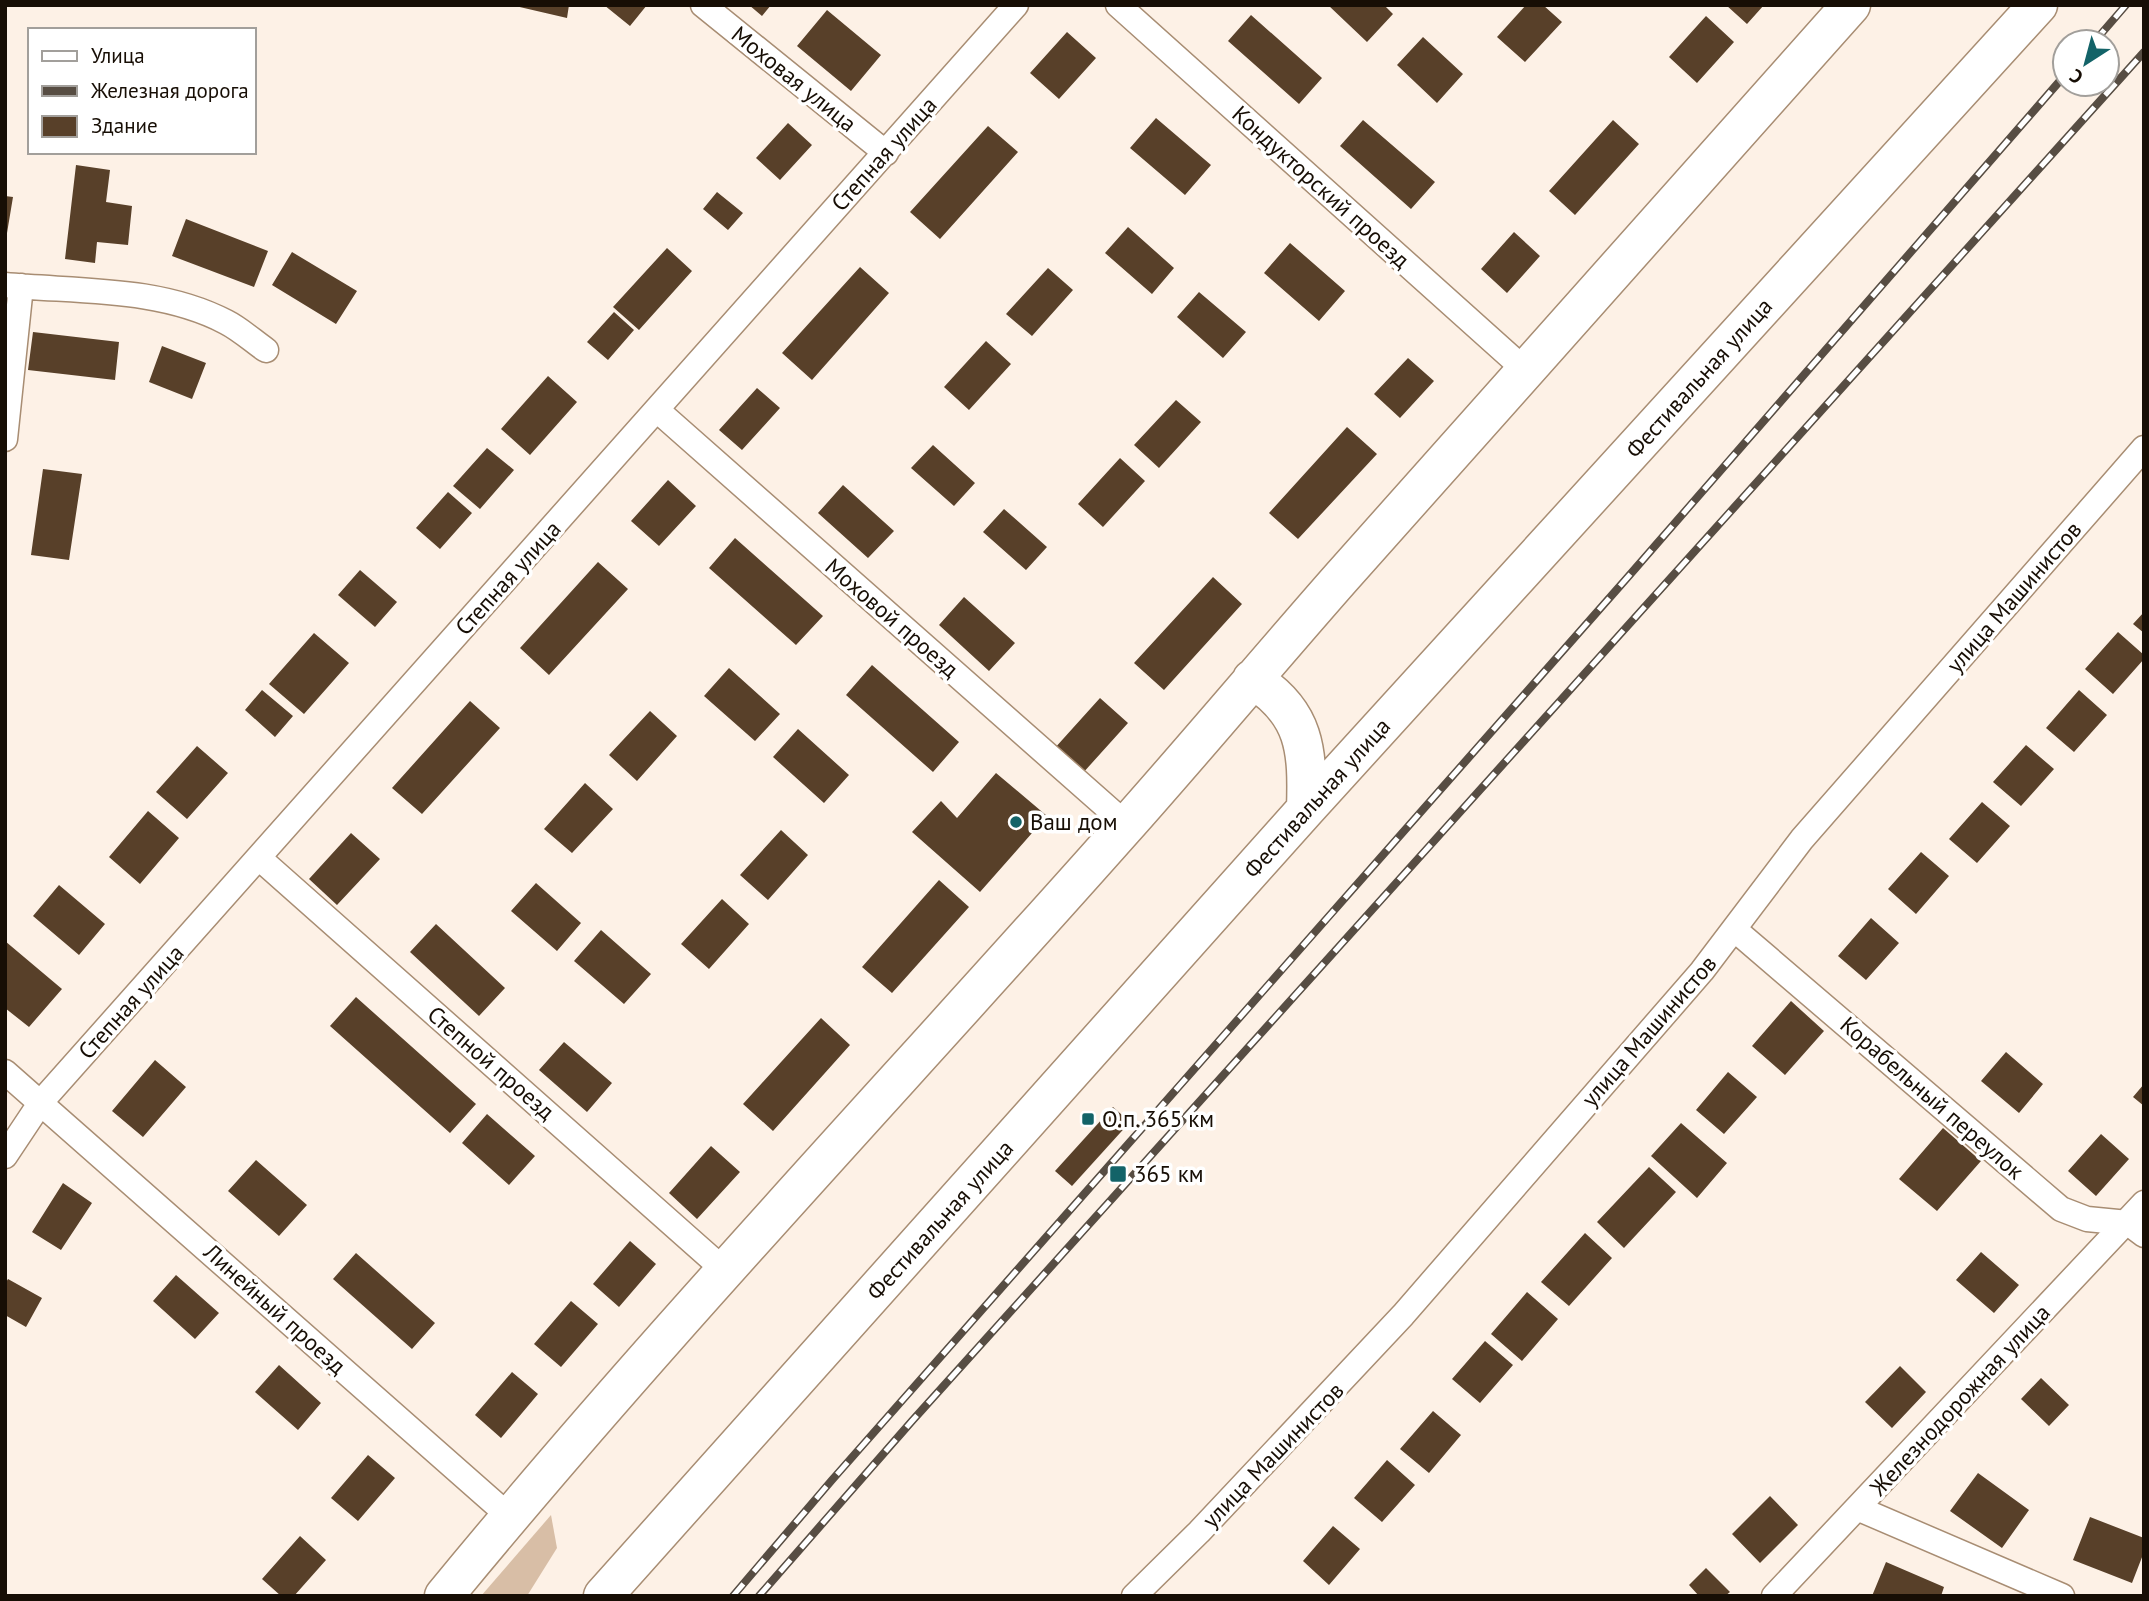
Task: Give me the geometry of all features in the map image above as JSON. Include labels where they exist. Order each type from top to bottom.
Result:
[{"type":"main road","points":[[444,1596],[509,1516],[723,1269],[917,1059],[1127,825],[1524,369],[1851,5]]},
{"type":"main road","name":"Фестивальная улица","points":[[603,1596],[1306,810],[2038,5]]},
{"type":"main road","points":[[1252,679],[1272,691],[1286,707],[1302,737],[1307,773],[1306,810]]},
{"type":"street","name":"Моховая улица","points":[[703,5],[886,153]]},
{"type":"street","name":"Степная улица","points":[[5,1156],[41,1102],[1016,5]]},
{"type":"street","name":"Кондукторский проезд","points":[[1118,5],[1524,369]]},
{"type":"street","points":[[5,439],[13,285],[117,293],[178,303],[227,322],[266,349]]},
{"type":"street","name":"Моховой проезд","points":[[657,410],[1127,825]]},
{"type":"street","name":"улица Машинистов","points":[[1134,1596],[1199,1532],[1376,1346],[1702,971],[1802,839],[2144,449]]},
{"type":"street","name":"Степной проезд","points":[[258,858],[723,1269]]},
{"type":"street","name":"Корабельный переулок","points":[[1734,929],[2061,1209],[2087,1219],[2136,1229]]},
{"type":"street","name":"Линейный проезд","points":[[5,1072],[509,1516]]},
{"type":"street","name":"Железнодорожная улица","points":[[1774,1596],[1857,1508],[2136,1229],[2144,1203]]},
{"type":"street","points":[[1857,1508],[2062,1596]]},
{"type":"shaded area","points":[[551,1515],[557,1548],[527,1596],[481,1596]]},
{"type":"building","points":[[511,5],[569,5],[567,18]]},
{"type":"building","points":[[604,5],[647,5],[630,26]]},
{"type":"building","points":[[749,5],[771,5],[762,16]]},
{"type":"building","points":[[1328,5],[1384,5],[1393,14],[1367,42]]},
{"type":"building","points":[[1526,5],[1543,5],[1562,22],[1525,62],[1497,37]]},
{"type":"building","points":[[1726,5],[1764,5],[1747,24]]},
{"type":"building","points":[[827,10],[881,55],[851,91],[797,46]]},
{"type":"building","points":[[1251,15],[1322,78],[1299,104],[1228,41]]},
{"type":"building","points":[[1706,16],[1734,42],[1697,83],[1669,57]]},
{"type":"building","points":[[1067,32],[1096,58],[1059,99],[1030,73]]},
{"type":"building","points":[[1423,37],[1463,74],[1437,103],[1397,65]]},
{"type":"building","points":[[1156,118],[1211,165],[1185,195],[1130,148]]},
{"type":"building","points":[[1363,120],[1435,182],[1411,209],[1340,146]]},
{"type":"building","points":[[1613,120],[1639,144],[1575,215],[1549,191]]},
{"type":"building","points":[[788,123],[812,145],[780,180],[756,158]]},
{"type":"building","points":[[988,126],[1018,152],[940,239],[910,212]]},
{"type":"building","points":[[76,165],[110,170],[106,202],[132,206],[128,245],[97,242],[95,263],[65,259]]},
{"type":"building","points":[[717,192],[743,213],[728,230],[703,209]]},
{"type":"building","points":[[5,196],[13,197],[7,233],[5,233]]},
{"type":"building","points":[[186,219],[268,251],[254,287],[172,256]]},
{"type":"building","points":[[1128,227],[1174,268],[1152,294],[1105,253]]},
{"type":"building","points":[[1514,232],[1540,256],[1507,293],[1481,269]]},
{"type":"building","points":[[1290,243],[1345,291],[1319,321],[1264,273]]},
{"type":"building","points":[[667,248],[692,271],[639,330],[613,307]]},
{"type":"building","points":[[292,252],[357,291],[336,324],[272,285]]},
{"type":"building","points":[[860,267],[889,293],[812,380],[782,353]]},
{"type":"building","points":[[1048,268],[1073,290],[1032,336],[1006,314]]},
{"type":"building","points":[[1199,292],[1246,332],[1223,358],[1177,317]]},
{"type":"building","points":[[614,312],[634,330],[608,360],[587,342]]},
{"type":"building","points":[[33,332],[119,342],[115,380],[28,370]]},
{"type":"building","points":[[986,341],[1011,364],[969,410],[944,387]]},
{"type":"building","points":[[162,346],[206,363],[192,399],[149,382]]},
{"type":"building","points":[[1408,358],[1434,381],[1400,418],[1374,394]]},
{"type":"building","points":[[548,376],[577,402],[530,455],[501,429]]},
{"type":"building","points":[[757,388],[780,408],[742,450],[719,430]]},
{"type":"building","points":[[1176,400],[1201,422],[1159,468],[1134,445]]},
{"type":"building","points":[[1347,427],[1377,454],[1298,539],[1269,513]]},
{"type":"building","points":[[933,445],[975,483],[954,506],[911,468]]},
{"type":"building","points":[[487,448],[514,470],[480,509],[453,486]]},
{"type":"building","points":[[1120,458],[1145,481],[1103,527],[1078,504]]},
{"type":"building","points":[[43,469],[82,474],[69,560],[31,555]]},
{"type":"building","points":[[668,480],[696,506],[659,546],[631,521]]},
{"type":"building","points":[[843,485],[894,531],[868,558],[818,513]]},
{"type":"building","points":[[448,492],[472,513],[440,549],[416,528]]},
{"type":"building","points":[[1004,509],[1047,547],[1026,570],[983,532]]},
{"type":"building","points":[[735,538],[823,616],[796,645],[709,568]]},
{"type":"building","points":[[598,562],[628,589],[549,675],[520,648]]},
{"type":"building","points":[[360,570],[397,602],[375,627],[338,595]]},
{"type":"building","points":[[1213,577],[1242,604],[1164,690],[1134,663]]},
{"type":"building","points":[[964,597],[1015,643],[989,671],[939,625]]},
{"type":"building","points":[[2144,612],[2144,633],[2133,624]]},
{"type":"building","points":[[2118,632],[2144,655],[2144,659],[2113,694],[2085,669]]},
{"type":"building","points":[[314,633],[349,663],[304,714],[269,684]]},
{"type":"building","points":[[872,665],[959,742],[933,772],[846,695]]},
{"type":"building","points":[[729,668],[780,714],[755,741],[704,696]]},
{"type":"building","points":[[262,690],[293,716],[275,737],[245,710]]},
{"type":"building","points":[[2079,690],[2107,715],[2074,752],[2046,728]]},
{"type":"building","points":[[1100,698],[1128,723],[1082,774],[1054,749]]},
{"type":"building","points":[[470,701],[500,728],[422,814],[392,788]]},
{"type":"building","points":[[650,711],[677,736],[637,781],[609,755]]},
{"type":"building","points":[[798,729],[849,775],[824,803],[773,757]]},
{"type":"building","points":[[2026,745],[2054,769],[2021,806],[1993,782]]},
{"type":"building","points":[[197,746],[228,773],[187,819],[156,792]]},
{"type":"building","points":[[996,773],[1047,816],[980,892],[912,832],[941,801],[957,818]]},
{"type":"building","points":[[585,783],[613,809],[572,853],[544,829]]},
{"type":"building","points":[[1982,802],[2010,826],[1977,863],[1949,839]]},
{"type":"building","points":[[148,811],[179,838],[140,884],[109,857]]},
{"type":"building","points":[[781,830],[808,855],[768,900],[740,875]]},
{"type":"building","points":[[351,833],[380,859],[337,905],[309,879]]},
{"type":"building","points":[[1921,852],[1949,876],[1916,914],[1888,889]]},
{"type":"building","points":[[939,880],[969,907],[892,993],[862,967]]},
{"type":"building","points":[[536,883],[581,923],[557,951],[511,911]]},
{"type":"building","points":[[59,885],[105,924],[79,955],[33,916]]},
{"type":"building","points":[[722,899],[749,924],[709,969],[681,944]]},
{"type":"building","points":[[1871,918],[1899,943],[1866,980],[1838,956]]},
{"type":"building","points":[[436,924],[505,988],[479,1016],[410,952]]},
{"type":"building","points":[[601,930],[651,974],[624,1004],[574,961]]},
{"type":"building","points":[[5,941],[62,989],[29,1027],[5,1008]]},
{"type":"building","points":[[356,997],[476,1104],[450,1133],[330,1026]]},
{"type":"building","points":[[1791,1001],[1824,1031],[1785,1075],[1752,1046]]},
{"type":"building","points":[[821,1018],[850,1045],[773,1131],[743,1104]]},
{"type":"building","points":[[564,1042],[612,1083],[587,1112],[539,1070]]},
{"type":"building","points":[[2006,1052],[2043,1084],[2019,1113],[1981,1081]]},
{"type":"building","points":[[155,1060],[186,1087],[143,1137],[112,1111]]},
{"type":"building","points":[[1728,1072],[1757,1097],[1724,1134],[1696,1110]]},
{"type":"building","points":[[2144,1084],[2144,1106],[2133,1097]]},
{"type":"building","points":[[1113,1107],[1130,1122],[1072,1186],[1055,1171]]},
{"type":"building","points":[[487,1114],[535,1156],[509,1185],[462,1143]]},
{"type":"building","points":[[1681,1123],[1727,1163],[1697,1198],[1651,1156]]},
{"type":"building","points":[[1943,1128],[1981,1161],[1937,1211],[1899,1179]]},
{"type":"building","points":[[2101,1134],[2129,1159],[2096,1196],[2068,1171]]},
{"type":"building","points":[[711,1146],[740,1172],[697,1219],[669,1193]]},
{"type":"building","points":[[256,1160],[307,1205],[279,1236],[228,1191]]},
{"type":"building","points":[[1649,1167],[1676,1192],[1624,1248],[1597,1222]]},
{"type":"building","points":[[63,1183],[92,1203],[61,1250],[32,1232]]},
{"type":"building","points":[[1585,1233],[1612,1258],[1569,1306],[1541,1282]]},
{"type":"building","points":[[630,1241],[656,1264],[619,1307],[593,1284]]},
{"type":"building","points":[[1981,1252],[2019,1285],[1994,1313],[1956,1280]]},
{"type":"building","points":[[356,1253],[435,1323],[412,1349],[333,1279]]},
{"type":"building","points":[[176,1275],[219,1313],[195,1339],[153,1301]]},
{"type":"building","points":[[8,1279],[42,1298],[26,1327],[5,1315],[5,1284]]},
{"type":"building","points":[[1527,1292],[1558,1319],[1522,1361],[1491,1334]]},
{"type":"building","points":[[571,1301],[598,1324],[561,1367],[534,1344]]},
{"type":"building","points":[[1485,1341],[1513,1365],[1480,1403],[1452,1379]]},
{"type":"building","points":[[279,1365],[321,1403],[298,1430],[255,1392]]},
{"type":"building","points":[[1900,1366],[1926,1392],[1892,1428],[1865,1402]]},
{"type":"building","points":[[512,1372],[538,1394],[501,1438],[475,1415]]},
{"type":"building","points":[[2041,1378],[2069,1405],[2049,1426],[2021,1399]]},
{"type":"building","points":[[1433,1411],[1461,1435],[1429,1473],[1400,1449]]},
{"type":"building","points":[[368,1455],[395,1478],[358,1521],[331,1498]]},
{"type":"building","points":[[1387,1460],[1415,1485],[1382,1522],[1354,1498]]},
{"type":"building","points":[[1978,1473],[2029,1510],[2002,1548],[1950,1511]]},
{"type":"building","points":[[1770,1496],[1798,1525],[1760,1563],[1732,1534]]},
{"type":"building","points":[[2090,1517],[2144,1538],[2144,1552],[2132,1583],[2073,1560]]},
{"type":"building","points":[[1333,1526],[1360,1549],[1329,1585],[1303,1561]]},
{"type":"building","points":[[300,1536],[326,1560],[294,1596],[281,1596],[262,1579]]},
{"type":"building","points":[[1886,1562],[1944,1587],[1941,1596],[1872,1596]]},
{"type":"building","points":[[1706,1568],[1730,1592],[1725,1596],[1699,1596],[1689,1585]]},
{"type":"railway","points":[[2106,28],[2126,5]]},
{"type":"railway","points":[[759,1596],[912,1421],[2144,52]]},
{"type":"railway","points":[[733,1596],[2051,91]]},
{"type":"place","name":"Ваш дом","points":[[1016,822]]},
{"type":"place","name":"О.п. 365 км","points":[[1088,1119]]},
{"type":"place","name":"365 км","points":[[1118,1174]]}]
